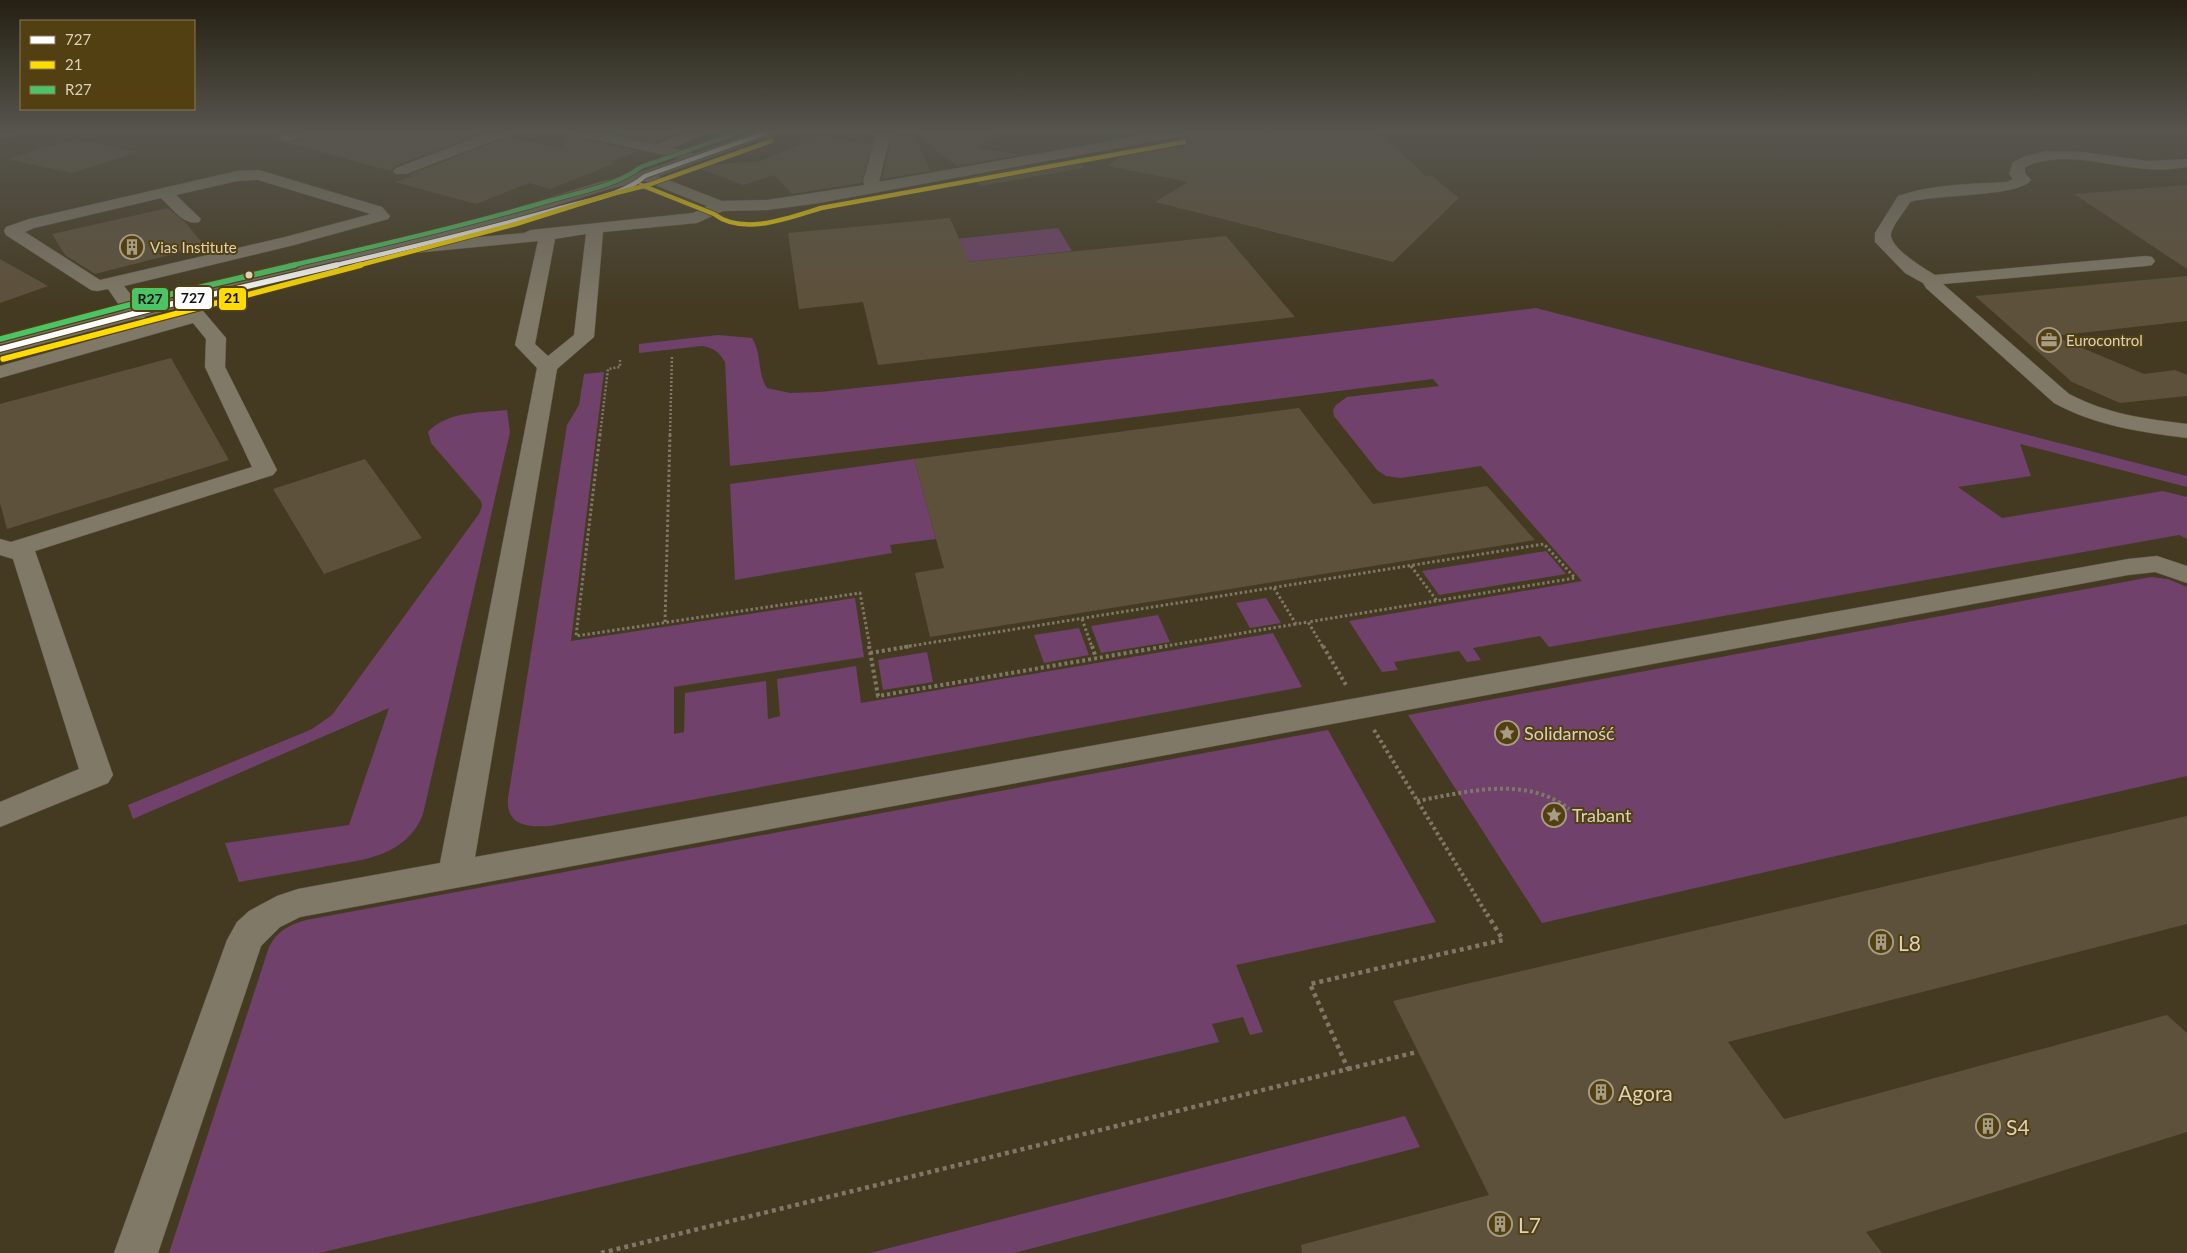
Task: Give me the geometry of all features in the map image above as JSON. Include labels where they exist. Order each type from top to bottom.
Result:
[{"type":"main road","points":[[0,349],[137,314],[191,309],[241,287],[278,275],[621,190]]},
{"type":"main road","points":[[241,287],[414,248],[507,220]]},
{"type":"street","points":[[176,190],[111,212],[29,224],[12,231],[97,286],[288,241],[382,216],[376,210],[310,190]]},
{"type":"street","points":[[681,190],[720,206],[724,211],[731,213],[758,212],[795,206],[819,198],[857,190]]},
{"type":"street","points":[[1951,190],[1916,195],[1904,199],[1884,233],[1884,242],[1911,269],[1933,281],[1944,278],[2146,261]]},
{"type":"street","points":[[165,193],[193,219]]},
{"type":"street","points":[[414,248],[697,218],[720,206]]},
{"type":"street","points":[[507,220],[502,232],[506,234],[548,234]]},
{"type":"street","points":[[455,874],[547,368],[584,337],[595,228]]},
{"type":"street","points":[[547,368],[525,345],[548,234]]},
{"type":"street","points":[[1933,281],[1934,287],[2046,387],[2064,400],[2084,410],[2124,422],[2187,431]]},
{"type":"street","points":[[112,283],[137,314]]},
{"type":"street","points":[[0,372],[134,334],[191,309],[216,338],[215,367],[265,470],[6,548]]},
{"type":"street","points":[[0,385],[154,344],[134,334]]},
{"type":"street","points":[[0,815],[98,775],[24,554],[6,548]]},
{"type":"street","points":[[136,1253],[245,940],[253,927],[263,918],[280,909],[298,903],[2128,567],[2157,564],[2187,575]]},
{"type":"path","points":[[665,622],[672,356]]},
{"type":"path","points":[[620,360],[620,367],[608,368],[576,636],[860,593],[870,653],[878,696],[1575,578],[1544,544],[870,653]]},
{"type":"path","points":[[1411,566],[1437,601]]},
{"type":"path","points":[[1274,588],[1296,624]]},
{"type":"path","points":[[1082,619],[1096,658]]},
{"type":"path","points":[[1308,622],[1503,940],[1310,984],[1348,1069]]},
{"type":"path","points":[[1417,801],[1476,791],[1517,790],[1554,797],[1564,802],[1569,808]]},
{"type":"path","points":[[601,1253],[1417,1052]]},
{"type":"shaded area","points":[[1058,228],[1072,251],[909,268],[899,245]]},
{"type":"shaded area","points":[[1536,308],[2187,476],[2187,487],[2020,444],[2031,476],[1958,487],[2002,518],[2163,491],[2187,497],[2187,539],[2179,535],[1549,647],[1540,636],[1473,648],[1481,660],[1467,662],[1459,651],[1394,662],[1398,670],[1382,672],[1349,621],[1582,581],[1481,466],[1401,478],[1386,476],[1377,470],[1334,416],[1333,410],[1336,405],[1347,397],[1439,386],[1433,379],[730,466],[725,362],[721,356],[713,349],[702,346],[639,353],[639,344],[718,335],[752,338],[767,388],[790,393],[820,392],[1023,370]]},
{"type":"shaded area","points":[[604,372],[571,641],[855,598],[864,657],[674,687],[674,734],[684,732],[685,693],[766,681],[768,719],[780,716],[777,679],[856,666],[861,703],[1273,633],[1302,687],[550,826],[534,826],[520,823],[511,814],[508,807],[508,798],[567,425],[579,405],[584,374]]},
{"type":"shaded area","points":[[507,410],[510,432],[424,810],[420,821],[411,835],[389,851],[371,857],[239,882],[225,843],[349,825],[389,708],[133,819],[128,805],[312,729],[332,715],[479,514],[482,506],[481,501],[431,443],[428,432],[445,420],[464,414]]},
{"type":"shaded area","points":[[914,459],[936,539],[890,545],[892,553],[735,580],[730,484]]},
{"type":"shaded area","points":[[1546,551],[1566,574],[1439,595],[1422,571]]},
{"type":"shaded area","points":[[2151,577],[2168,579],[2187,587],[2187,776],[1542,923],[1408,715]]},
{"type":"shaded area","points":[[1266,598],[1281,623],[1250,628],[1236,603]]},
{"type":"shaded area","points":[[1158,615],[1170,642],[1101,653],[1091,626]]},
{"type":"shaded area","points":[[1079,628],[1089,655],[1044,663],[1034,635]]},
{"type":"shaded area","points":[[927,652],[933,682],[883,690],[878,660]]},
{"type":"shaded area","points":[[1328,730],[1436,922],[1236,965],[1263,1032],[1250,1035],[1243,1017],[1212,1024],[1219,1042],[319,1253],[169,1253],[269,947],[272,941],[284,929],[294,924],[306,920]]},
{"type":"shaded area","points":[[1405,1116],[1420,1147],[1014,1253],[870,1253]]},
{"type":"building","points":[[426,190],[510,190],[476,204]]},
{"type":"building","points":[[789,190],[814,190],[792,194]]},
{"type":"building","points":[[1174,190],[1450,190],[1459,198],[1393,262],[1155,202]]},
{"type":"building","points":[[2118,190],[2187,190],[2187,269],[2074,194]]},
{"type":"building","name":"Vias Institute","points":[[168,208],[185,222],[205,246],[95,274],[65,255],[52,234]]},
{"type":"building","points":[[950,218],[969,262],[1226,236],[1295,317],[878,365],[863,302],[799,309],[788,233]]},
{"type":"building","points":[[0,259],[48,286],[0,303]]},
{"type":"building","name":"Eurocontrol","points":[[2187,276],[2187,321],[2054,336],[2144,374],[2175,370],[2187,375],[2187,396],[2120,403],[2072,382],[1975,296]]},
{"type":"building","points":[[171,358],[229,460],[7,529],[0,503],[0,404]]},
{"type":"building","points":[[1299,408],[1373,504],[1487,486],[1535,540],[930,637],[915,573],[944,568],[914,459]]},
{"type":"building","points":[[365,459],[422,538],[324,574],[273,489]]},
{"type":"building","points":[[2187,816],[2187,924],[1728,1042],[1784,1119],[2167,1015],[2187,1033],[2187,1132],[1866,1232],[1882,1253],[1302,1253],[1301,1245],[1489,1195],[1393,1001]]},
{"type":"transit line","name":"R27","points":[[0,339],[106,310],[473,222],[585,190]]},
{"type":"transit line","name":"727","points":[[0,349],[106,320],[529,218],[618,190]]},
{"type":"transit line","name":"21","points":[[3,359],[516,224],[626,190]]},
{"type":"transit line","name":"21","points":[[655,190],[714,214],[723,221],[735,224],[766,222],[821,208],[917,190]]},
{"type":"place","name":"Vias Institute","points":[[132,247]]},
{"type":"place","name":"Eurocontrol","points":[[2049,340]]},
{"type":"place","name":"Solidarność","points":[[1507,733]]},
{"type":"place","name":"Trabant","points":[[1554,815]]},
{"type":"place","name":"L8","points":[[1881,942]]},
{"type":"place","name":"Agora","points":[[1601,1092]]},
{"type":"place","name":"S4","points":[[1988,1126]]},
{"type":"place","name":"L7","points":[[1500,1224]]}]
